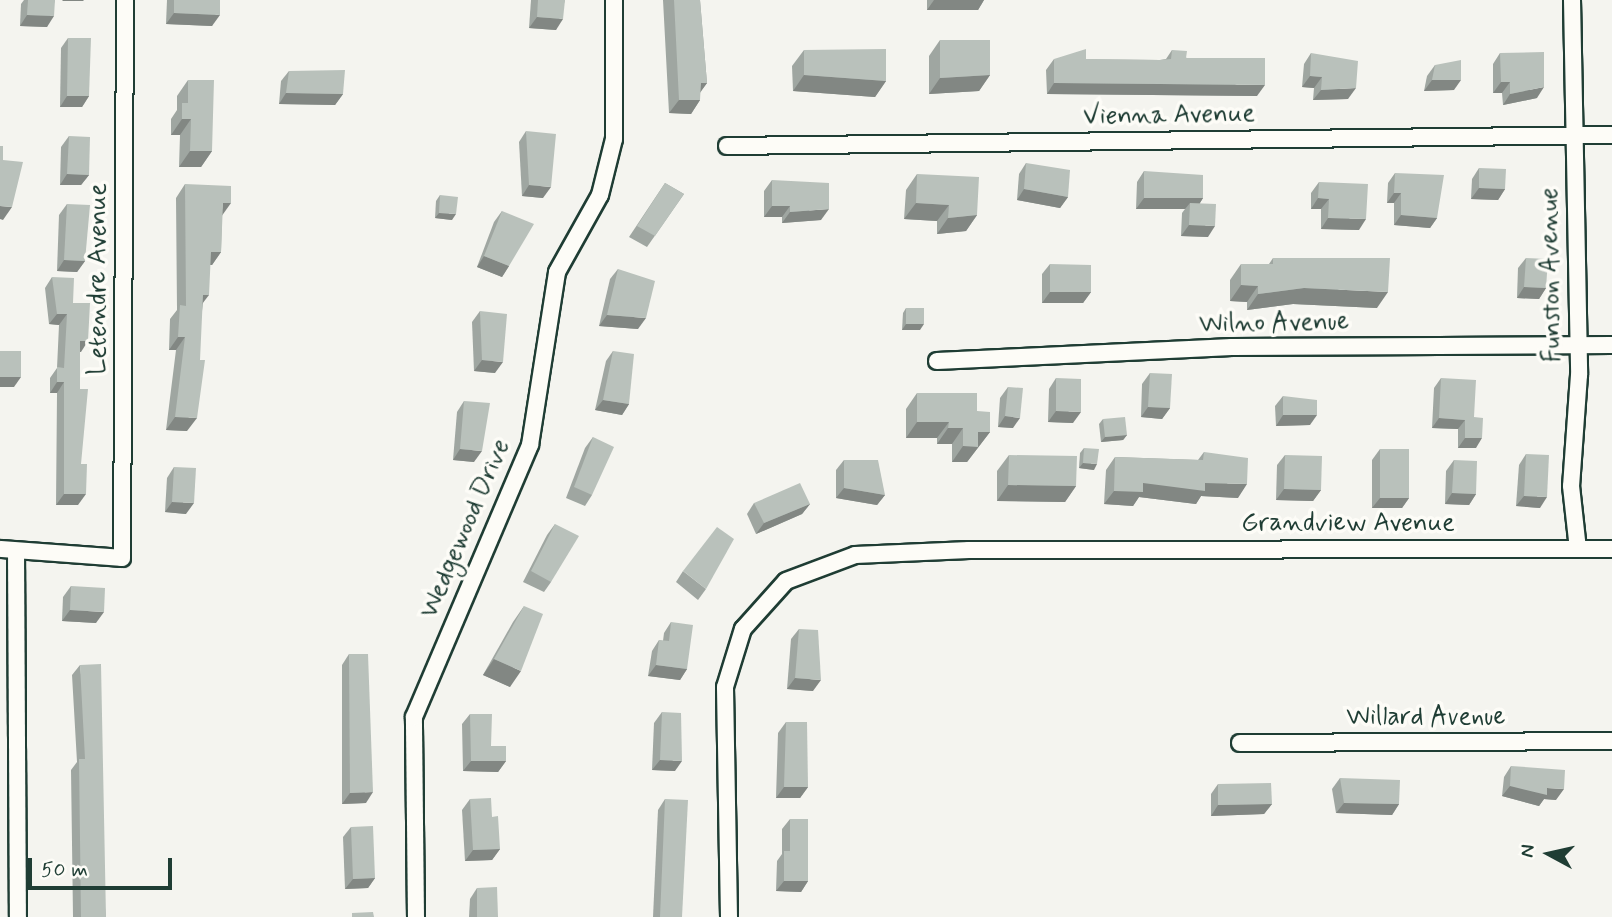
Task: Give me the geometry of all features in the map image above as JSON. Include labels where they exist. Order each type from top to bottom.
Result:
[{"type":"street","name":"Letendre Avenue","points":[[8,550],[122,558],[125,0]]},
{"type":"street","name":"Wedgewood Drive","points":[[416,917],[414,717],[530,445],[557,272],[600,195],[614,139],[614,0]]},
{"type":"street","name":"Funston Avenue","points":[[1572,0],[1578,346],[1571,486],[1577,549]]},
{"type":"street","name":"Vienna Avenue","points":[[727,146],[1612,135]]},
{"type":"street","name":"Wilno Avenue","points":[[937,361],[1232,347],[1612,345]]},
{"type":"street","name":"Grandview Avenue","points":[[729,917],[725,687],[743,629],[786,581],[855,555],[1612,549]]},
{"type":"street","points":[[8,550],[18,917]]},
{"type":"street","name":"Willard Avenue","points":[[1240,743],[1612,741]]},
{"type":"building","points":[[28,0],[55,0],[54,16],[27,15]]},
{"type":"building","points":[[174,0],[220,0],[220,15],[174,13]]},
{"type":"building","points":[[538,0],[565,0],[563,19],[537,17]]},
{"type":"building","points":[[674,0],[700,0],[707,83],[701,83],[700,100],[679,100]]},
{"type":"building","points":[[68,38],[91,38],[89,96],[67,96]]},
{"type":"building","points":[[940,40],[990,40],[990,75],[940,78]]},
{"type":"building","points":[[886,49],[886,81],[804,75],[804,50]]},
{"type":"building","points":[[1086,49],[1086,59],[1171,59],[1172,50],[1187,51],[1186,58],[1265,58],[1265,85],[1054,83],[1054,59]]},
{"type":"building","points":[[1544,52],[1544,87],[1510,94],[1510,82],[1501,82],[1500,53]]},
{"type":"building","points":[[1311,53],[1358,61],[1356,88],[1321,90],[1322,77],[1310,76]]},
{"type":"building","points":[[1461,60],[1461,80],[1432,80],[1435,65]]},
{"type":"building","points":[[345,70],[343,94],[286,93],[289,71]]},
{"type":"building","points":[[188,80],[214,80],[212,151],[190,151],[191,119],[182,119],[182,103],[188,103]]},
{"type":"building","points":[[526,131],[556,134],[551,187],[529,185]]},
{"type":"building","points":[[69,136],[90,137],[89,175],[67,174]]},
{"type":"building","points":[[0,146],[3,146],[3,160],[23,162],[12,207],[0,206]]},
{"type":"building","points":[[1026,163],[1070,170],[1068,197],[1024,189]]},
{"type":"building","points":[[1479,168],[1506,169],[1505,189],[1479,188]]},
{"type":"building","points":[[1144,171],[1203,175],[1203,198],[1144,198]]},
{"type":"building","points":[[1395,173],[1444,175],[1437,218],[1401,215],[1401,193],[1394,193]]},
{"type":"building","points":[[917,174],[979,177],[977,215],[948,218],[949,205],[916,203]]},
{"type":"building","points":[[772,180],[829,183],[829,209],[790,212],[790,206],[772,206]]},
{"type":"building","points":[[1319,182],[1368,184],[1366,219],[1328,218],[1329,199],[1318,198]]},
{"type":"building","points":[[665,183],[684,194],[655,236],[637,226]]},
{"type":"building","points":[[185,184],[231,186],[231,203],[223,203],[221,252],[211,252],[209,295],[203,295],[200,360],[205,360],[197,418],[175,417],[185,337],[178,337],[180,305],[186,306]]},
{"type":"building","points":[[440,195],[458,197],[456,214],[439,213]]},
{"type":"building","points":[[1190,203],[1216,204],[1215,226],[1189,225]]},
{"type":"building","points":[[67,204],[90,205],[85,261],[64,260]]},
{"type":"building","points":[[502,211],[534,224],[509,266],[484,256]]},
{"type":"building","points":[[1273,258],[1390,258],[1388,292],[1304,288],[1258,294],[1258,286],[1241,285],[1241,264],[1273,264]]},
{"type":"building","points":[[1526,258],[1548,259],[1546,288],[1524,287]]},
{"type":"building","points":[[1050,264],[1091,265],[1091,292],[1050,292]]},
{"type":"building","points":[[618,269],[655,281],[646,318],[607,315]]},
{"type":"building","points":[[52,277],[74,278],[73,303],[90,303],[88,341],[80,341],[80,389],[88,389],[81,464],[87,464],[86,494],[64,494],[64,382],[57,382],[57,367],[64,368],[67,314],[57,314]]},
{"type":"building","points":[[906,308],[924,308],[924,324],[906,324]]},
{"type":"building","points":[[480,311],[507,314],[503,362],[482,360]]},
{"type":"building","points":[[0,351],[21,351],[21,377],[0,377]]},
{"type":"building","points":[[613,351],[634,354],[629,404],[603,400]]},
{"type":"building","points":[[1150,373],[1172,374],[1170,408],[1148,407]]},
{"type":"building","points":[[1056,378],[1081,379],[1081,412],[1056,411]]},
{"type":"building","points":[[1441,378],[1476,380],[1474,417],[1483,418],[1482,438],[1465,438],[1465,420],[1439,418]]},
{"type":"building","points":[[1008,387],[1023,388],[1020,418],[1005,416]]},
{"type":"building","points":[[917,393],[977,393],[977,411],[990,412],[990,432],[978,432],[978,447],[963,446],[963,428],[948,428],[949,422],[917,422]]},
{"type":"building","points":[[1283,396],[1317,400],[1317,415],[1283,415]]},
{"type":"building","points":[[464,401],[490,403],[482,451],[460,449]]},
{"type":"building","points":[[1125,417],[1127,435],[1105,437],[1103,419]]},
{"type":"building","points":[[593,437],[614,447],[592,495],[574,487]]},
{"type":"building","points":[[1084,448],[1099,449],[1097,464],[1083,463]]},
{"type":"building","points":[[1380,449],[1409,449],[1409,498],[1380,498]]},
{"type":"building","points":[[1204,452],[1248,458],[1247,484],[1205,483],[1205,491],[1143,483],[1143,492],[1114,491],[1115,457],[1203,460]]},
{"type":"building","points":[[1526,454],[1549,455],[1547,497],[1524,496]]},
{"type":"building","points":[[1009,455],[1077,456],[1076,486],[1008,485]]},
{"type":"building","points":[[1285,455],[1322,456],[1321,490],[1284,489]]},
{"type":"building","points":[[844,460],[878,460],[885,495],[844,488]]},
{"type":"building","points":[[1454,460],[1477,461],[1476,494],[1452,493]]},
{"type":"building","points":[[174,467],[196,468],[194,503],[172,502]]},
{"type":"building","points":[[800,483],[810,504],[764,523],[754,503]]},
{"type":"building","points":[[555,524],[579,536],[551,582],[531,571]]},
{"type":"building","points":[[717,527],[734,539],[706,589],[683,571]]},
{"type":"building","points":[[71,586],[105,588],[104,612],[70,610]]},
{"type":"building","points":[[524,606],[543,614],[521,671],[494,659]]},
{"type":"building","points":[[671,622],[693,625],[687,669],[656,665],[659,640],[669,641]]},
{"type":"building","points":[[799,629],[818,630],[821,680],[795,678]]},
{"type":"building","points":[[349,654],[368,654],[373,792],[350,793]]},
{"type":"building","points":[[101,664],[106,917],[81,917],[79,759],[85,759],[80,665]]},
{"type":"building","points":[[662,712],[681,713],[682,761],[660,760]]},
{"type":"building","points":[[470,714],[492,714],[491,746],[506,746],[506,761],[471,761]]},
{"type":"building","points":[[786,722],[807,722],[808,787],[784,787]]},
{"type":"building","points":[[1511,766],[1565,770],[1564,789],[1547,788],[1547,795],[1510,786]]},
{"type":"building","points":[[1340,778],[1400,780],[1399,804],[1344,803]]},
{"type":"building","points":[[1271,783],[1272,804],[1218,805],[1218,784]]},
{"type":"building","points":[[491,798],[492,817],[498,816],[500,849],[473,850],[470,799]]},
{"type":"building","points":[[665,799],[688,800],[682,917],[660,917]]},
{"type":"building","points":[[790,819],[808,819],[808,881],[784,881],[784,851],[790,851]]},
{"type":"building","points":[[373,826],[375,878],[353,879],[351,827]]},
{"type":"building","points":[[497,887],[498,917],[477,917],[477,888]]},
{"type":"building","points":[[373,912],[374,917],[352,917],[352,913]]}]
